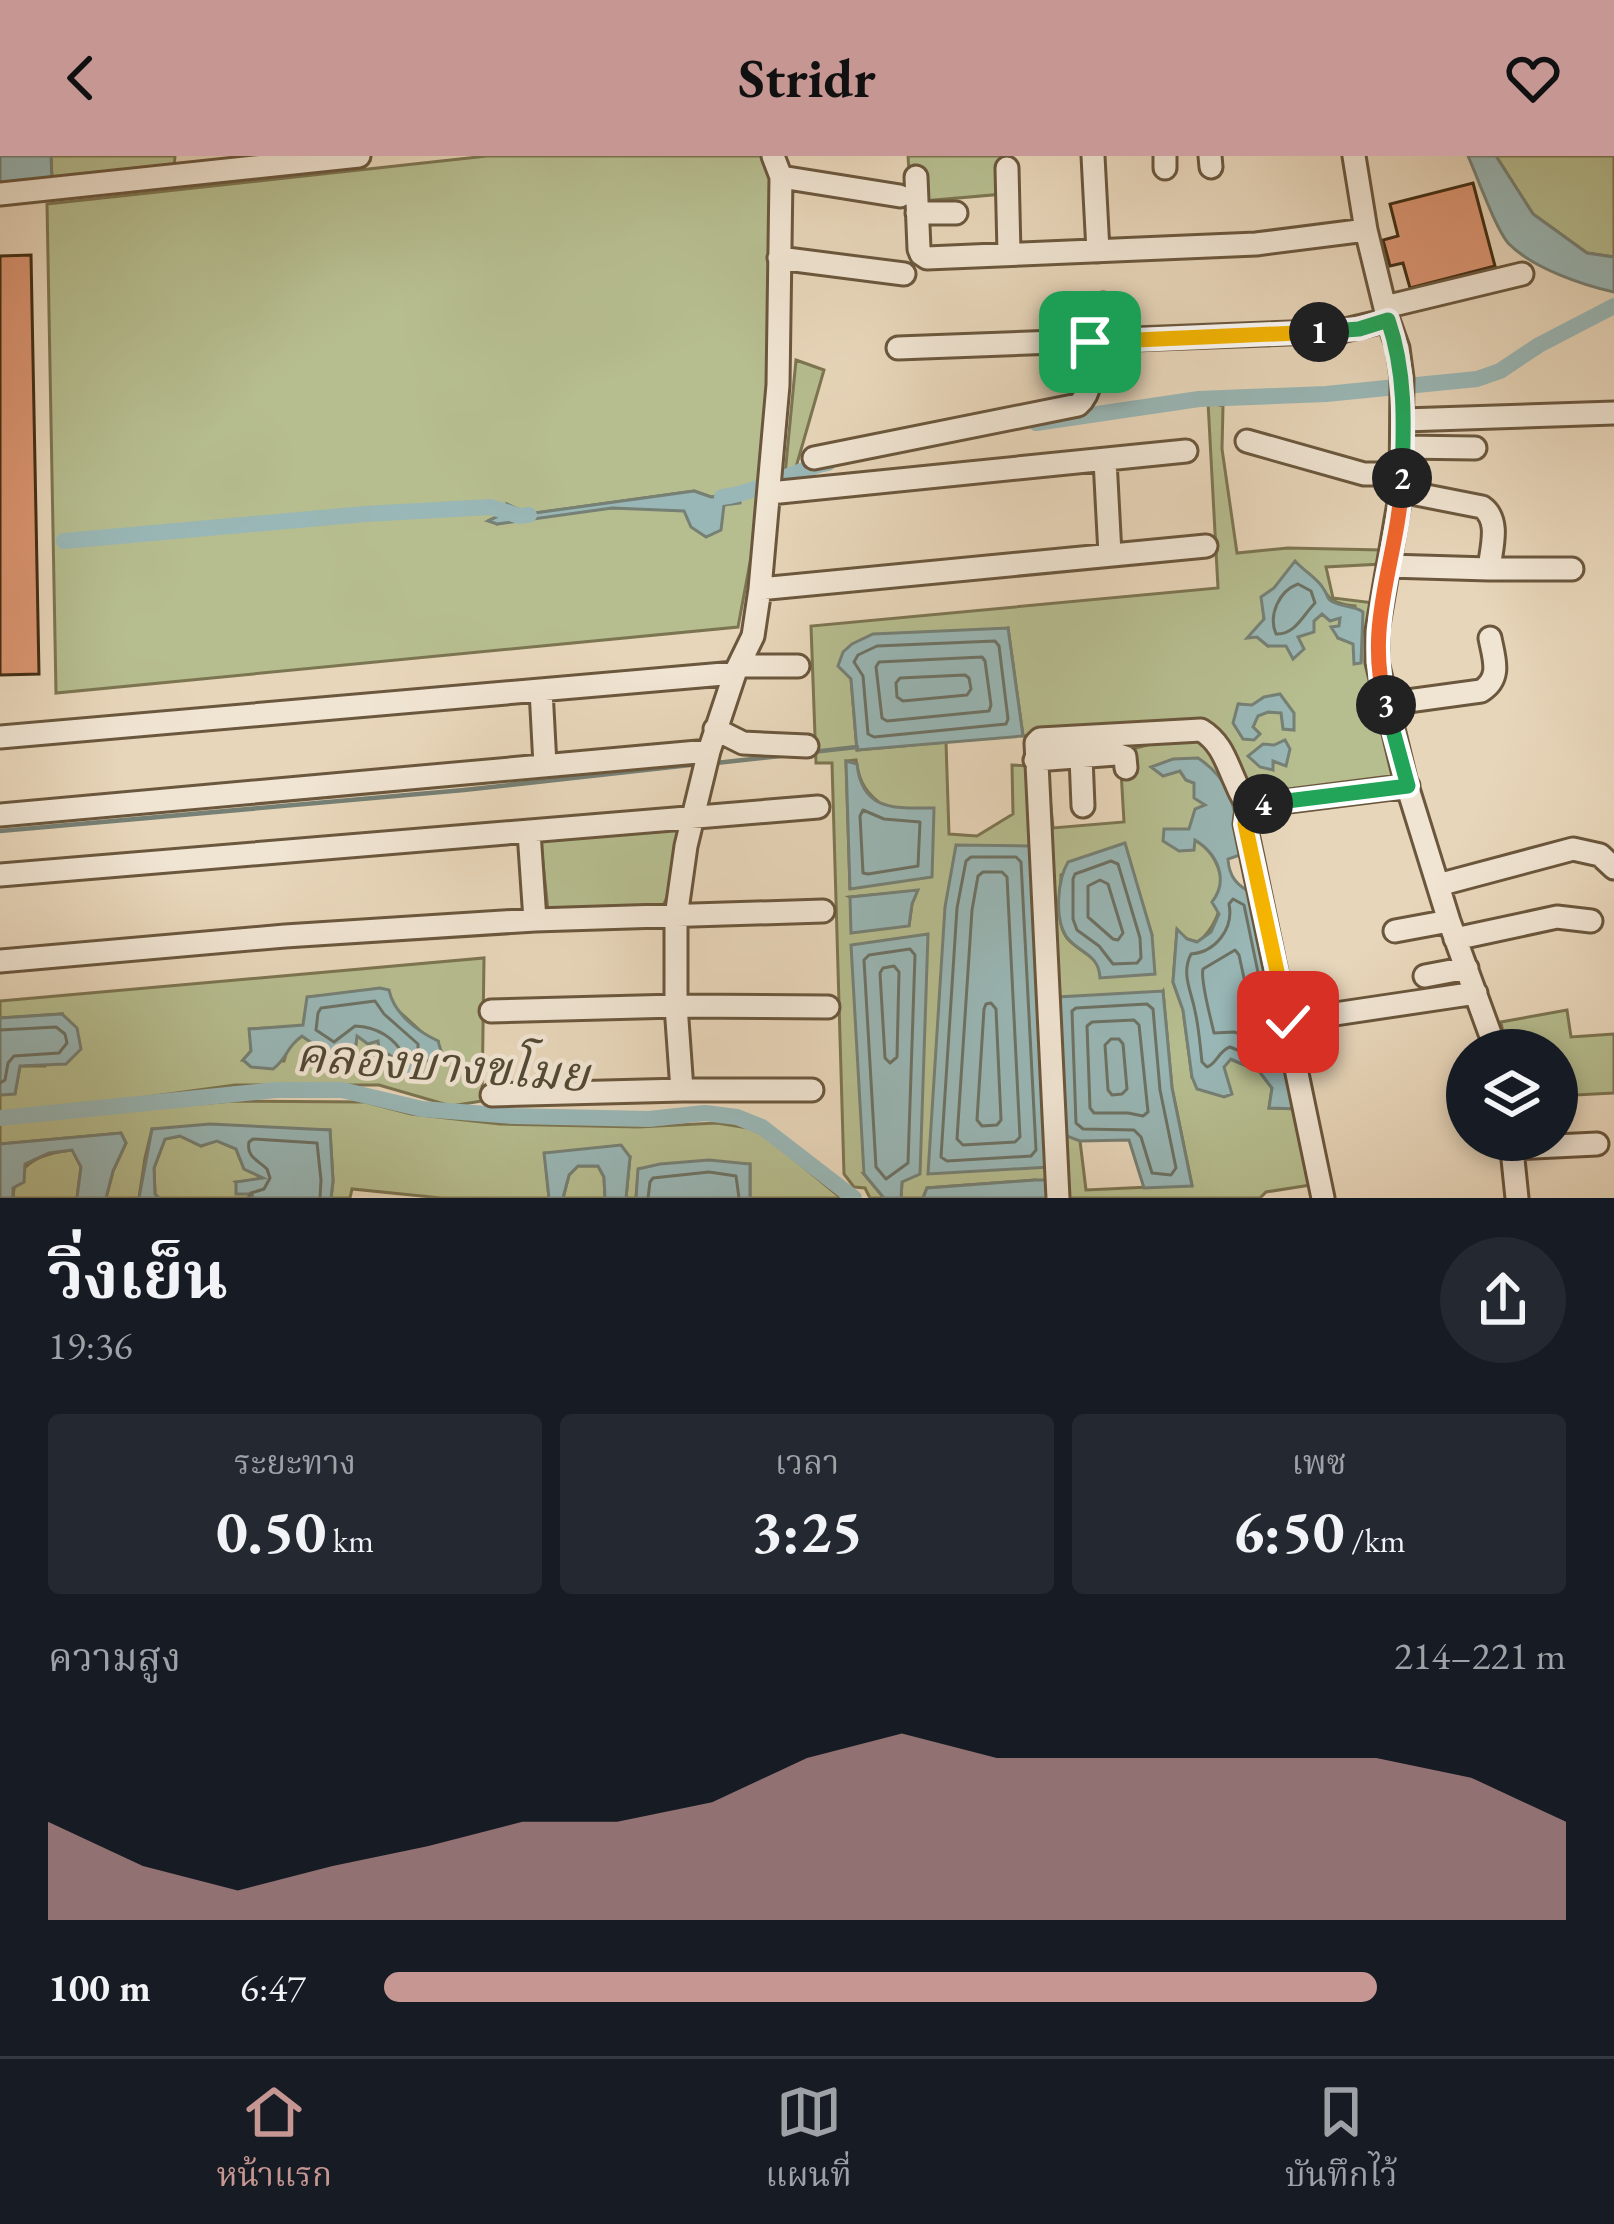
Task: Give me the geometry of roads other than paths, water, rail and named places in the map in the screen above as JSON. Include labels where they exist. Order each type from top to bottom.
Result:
[{"type":"street","points":[[0,194],[181,166],[359,156]]},
{"type":"street","points":[[1093,156],[1098,250]]},
{"type":"street","points":[[1354,156],[1366,230],[1397,347],[1403,398],[1402,482],[1377,631],[1377,662],[1438,885],[1489,1029]]},
{"type":"street","points":[[682,1090],[676,916],[686,846],[709,752],[753,636],[770,493],[778,385],[777,166],[900,196]]},
{"type":"street","points":[[1007,168],[1010,254]]},
{"type":"street","points":[[916,177],[919,248],[927,258],[1272,243],[1366,230]]},
{"type":"street","points":[[917,213],[956,213]]},
{"type":"street","points":[[779,258],[904,274]]},
{"type":"street","points":[[898,348],[1341,332],[1522,274]]},
{"type":"street","points":[[814,458],[1078,405],[1087,397],[1103,304]]},
{"type":"street","points":[[1403,398],[1614,413]]},
{"type":"street","points":[[1247,441],[1482,507],[1493,522],[1489,569]]},
{"type":"street","points":[[1403,447],[1475,448]]},
{"type":"street","points":[[770,493],[1186,451]]},
{"type":"street","points":[[1105,460],[1109,554]]},
{"type":"street","points":[[760,589],[1206,546]]},
{"type":"street","points":[[1388,566],[1572,569]]},
{"type":"street","points":[[1386,704],[1480,691],[1491,685],[1496,668],[1490,638]]},
{"type":"street","points":[[0,737],[798,666]]},
{"type":"street","points":[[541,690],[544,765]]},
{"type":"street","points":[[1058,1198],[1034,748],[1040,739],[1202,730],[1222,749],[1248,802],[1408,786]]},
{"type":"street","points":[[0,815],[709,752],[743,743],[807,746]]},
{"type":"street","points":[[1035,760],[1117,754],[1125,758],[1126,768]]},
{"type":"street","points":[[1081,758],[1083,806]]},
{"type":"street","points":[[1248,802],[1245,824],[1323,1198]]},
{"type":"street","points":[[0,874],[818,807]]},
{"type":"street","points":[[529,832],[535,920]]},
{"type":"street","points":[[1438,885],[1573,849],[1600,855],[1614,868]]},
{"type":"street","points":[[0,961],[535,920],[823,911]]},
{"type":"street","points":[[1395,931],[1452,930],[1557,917],[1591,921]]},
{"type":"street","points":[[1425,976],[1467,968]]},
{"type":"street","points":[[1288,1022],[1476,993]]},
{"type":"street","points":[[490,1011],[827,1006]]},
{"type":"street","points":[[493,1095],[812,1090]]},
{"type":"street","points":[[1578,1144],[1597,1144]]},
{"type":"street","points":[[1513,1161],[1517,1198]]},
{"type":"water","points":[[0,156],[51,156],[52,181],[0,184]]},
{"type":"water","points":[[1468,156],[1496,156],[1533,214],[1587,253],[1614,257],[1614,292],[1558,274],[1509,244]]},
{"type":"water","points":[[694,491],[711,497],[740,495],[740,503],[724,505],[721,530],[706,537],[691,527],[684,511],[612,508],[497,524],[488,521],[507,512],[507,504],[528,514]]},
{"type":"water","points":[[1295,561],[1330,600],[1363,612],[1361,663],[1354,664],[1353,644],[1338,638],[1331,627],[1339,626],[1340,618],[1330,621],[1322,614],[1314,621],[1314,632],[1298,637],[1304,649],[1293,659],[1286,646],[1268,646],[1257,637],[1247,638],[1264,619],[1261,597]]},
{"type":"water","points":[[1008,628],[1023,736],[857,750],[851,679],[838,666],[852,644],[873,634]]},
{"type":"water","points":[[1280,694],[1294,713],[1294,730],[1283,729],[1281,713],[1268,712],[1258,716],[1253,727],[1260,734],[1254,740],[1243,739],[1233,723],[1238,704],[1252,705]]},
{"type":"water","points":[[1285,740],[1290,749],[1286,766],[1273,761],[1273,770],[1260,767],[1248,756],[1263,744]]},
{"type":"water","points":[[1198,758],[1220,778],[1231,800],[1243,854],[1228,859],[1229,865],[1235,880],[1254,894],[1300,1109],[1269,1108],[1272,1088],[1259,1071],[1231,1059],[1224,1067],[1232,1094],[1224,1097],[1197,1089],[1192,1077],[1183,1010],[1173,982],[1177,929],[1197,942],[1211,932],[1219,914],[1212,902],[1220,876],[1210,852],[1195,840],[1194,850],[1179,851],[1163,841],[1164,829],[1189,829],[1195,809],[1205,805],[1194,798],[1194,783],[1180,771],[1163,776],[1151,767],[1173,759]]},
{"type":"water","points":[[846,761],[857,764],[866,791],[883,804],[934,808],[932,877],[850,889]]},
{"type":"water","points":[[1125,843],[1152,935],[1155,974],[1100,978],[1096,963],[1062,928],[1060,888],[1068,862]]},
{"type":"water","points":[[956,845],[1029,846],[1033,856],[1049,1167],[928,1174],[945,907]]},
{"type":"water","points":[[918,890],[909,926],[851,933],[850,897]]},
{"type":"water","points":[[928,934],[920,1174],[902,1182],[901,1198],[884,1198],[864,1174],[851,945]]},
{"type":"water","points":[[389,990],[407,1021],[438,1041],[442,1054],[424,1061],[422,1078],[387,1074],[391,1056],[379,1048],[378,1041],[368,1044],[357,1036],[356,1045],[347,1047],[344,1064],[330,1064],[322,1050],[302,1036],[273,1069],[251,1067],[243,1060],[251,1051],[249,1029],[303,1025],[307,997]]},
{"type":"water","points":[[1163,991],[1172,1088],[1192,1186],[1144,1188],[1129,1140],[1080,1141],[1064,1135],[1058,997]]},
{"type":"water","points":[[62,1014],[77,1028],[81,1049],[66,1064],[20,1066],[15,1094],[0,1095],[0,1018]]},
{"type":"water","points":[[210,1124],[330,1130],[331,1198],[236,1194],[236,1182],[263,1178],[244,1169],[236,1149],[217,1141],[201,1146],[180,1136],[165,1139],[154,1168],[159,1198],[139,1198],[152,1129]]},
{"type":"water","points":[[121,1133],[126,1143],[106,1198],[77,1198],[81,1167],[72,1150],[49,1153],[25,1164],[24,1182],[13,1188],[13,1198],[0,1198],[0,1144]]},
{"type":"water","points":[[621,1145],[630,1157],[626,1198],[605,1198],[598,1166],[578,1166],[569,1175],[563,1198],[549,1198],[544,1153]]},
{"type":"water","points":[[709,1160],[750,1164],[750,1198],[636,1198],[638,1169]]},
{"type":"water","points":[[1049,1180],[1051,1198],[923,1198],[927,1188]]},
{"type":"waterway","points":[[1036,423],[1199,399],[1326,394],[1477,379],[1500,371],[1614,306]]},
{"type":"waterway","points":[[722,497],[828,463]]},
{"type":"waterway","points":[[64,541],[365,514],[491,507],[529,515]]},
{"type":"waterway","points":[[812,752],[857,747]]},
{"type":"waterway","points":[[716,763],[789,755]]},
{"type":"waterway","points":[[0,831],[699,764]]},
{"type":"waterway","name":"คลองบางขโมย","points":[[0,1118],[276,1090],[342,1090],[422,1109],[513,1116],[649,1119],[705,1113],[737,1117],[762,1127],[854,1198]]}]
